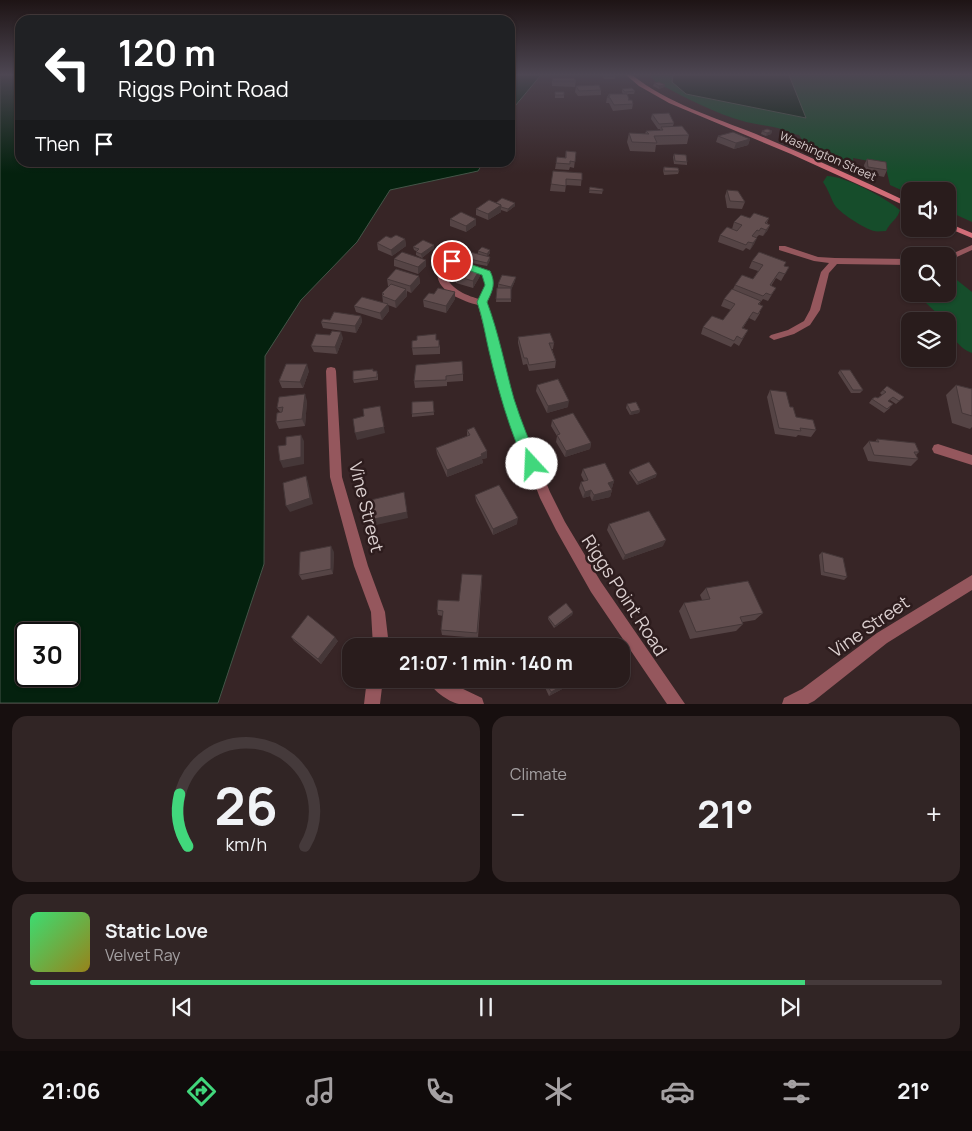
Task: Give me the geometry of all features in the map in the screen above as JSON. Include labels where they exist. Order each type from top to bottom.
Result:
[{"type":"main road","name":"Washington Street","points":[[687,108],[901,202]]},
{"type":"main road","points":[[956,229],[972,236]]},
{"type":"street","points":[[956,255],[972,247]]},
{"type":"street","points":[[782,248],[817,260],[901,262]]},
{"type":"street","points":[[452,261],[487,273],[490,285],[482,302],[473,301],[446,286],[441,279],[441,272],[452,261]]},
{"type":"street","points":[[774,338],[791,332],[807,323],[815,310],[825,272],[835,261]]},
{"type":"street","name":"Riggs Point Road","points":[[482,302],[490,324],[494,349],[509,402],[532,464],[571,547],[607,606],[677,704]]},
{"type":"street","name":"Vine Street","points":[[331,370],[336,477],[362,566],[378,612],[382,638]]},
{"type":"street","points":[[938,449],[972,460]]},
{"type":"street","name":"Vine Street","points":[[790,704],[808,695],[882,638],[972,582]]},
{"type":"street","points":[[372,704],[374,688]]},
{"type":"street","points":[[447,688],[476,704]]},
{"type":"green space","points":[[707,108],[972,108],[972,222],[956,215],[956,182],[901,182],[901,190],[890,185],[885,164],[853,158],[855,170],[809,150],[799,135],[787,133],[775,127],[746,122]]},
{"type":"green space","points":[[827,176],[865,188],[894,205],[900,210],[899,213],[886,231],[870,230],[846,216],[836,207],[823,182]]},
{"type":"green space","points":[[956,279],[972,292],[972,353],[956,341],[956,312],[936,312],[926,303],[956,302]]},
{"type":"shaded area","points":[[0,108],[15,108],[15,167],[480,167],[478,171],[390,190],[357,242],[301,300],[265,356],[264,564],[218,703],[0,703]]},
{"type":"shaded area","points":[[755,108],[802,108],[806,118]]},
{"type":"building","points":[[669,113],[674,123],[659,124],[652,114]]},
{"type":"building","points":[[682,126],[689,135],[654,136],[657,143],[632,142],[629,133],[649,134],[646,131],[663,130],[661,127]]},
{"type":"building","points":[[767,129],[772,131],[767,133],[762,131]]},
{"type":"building","points":[[733,132],[750,139],[736,143],[718,136]]},
{"type":"building","points":[[566,151],[576,152],[575,162],[570,161],[570,164],[556,163],[557,157],[566,158]]},
{"type":"building","points":[[674,154],[686,155],[687,162],[675,161]]},
{"type":"building","points":[[867,159],[886,162],[887,170],[868,167]]},
{"type":"building","points":[[664,167],[678,168],[679,171],[664,171]]},
{"type":"building","points":[[553,171],[582,173],[582,180],[566,179],[566,186],[551,184]]},
{"type":"building","points":[[590,187],[603,189],[603,191],[589,190]]},
{"type":"building","points":[[727,190],[738,191],[745,202],[730,201]]},
{"type":"building","points":[[502,198],[515,203],[508,209],[501,207],[501,205],[496,203]]},
{"type":"building","points":[[489,200],[501,205],[488,214],[476,209]]},
{"type":"building","points":[[461,212],[476,219],[466,226],[450,219]]},
{"type":"building","points":[[754,213],[769,218],[765,223],[770,225],[766,230],[761,228],[759,231],[757,230],[752,236],[757,238],[753,243],[748,242],[746,245],[720,235],[727,227],[737,231],[742,225],[734,222],[741,215],[750,218]]},
{"type":"building","points":[[396,235],[405,239],[391,250],[377,243],[386,236],[391,238]]},
{"type":"building","points":[[423,240],[434,245],[421,254],[416,252],[419,249],[413,247]]},
{"type":"building","points":[[482,247],[490,250],[487,254],[478,251]]},
{"type":"building","points":[[402,252],[426,260],[418,267],[394,259]]},
{"type":"building","points":[[470,252],[490,257],[487,263],[461,257],[463,254],[468,255]]},
{"type":"building","points":[[759,252],[786,262],[784,266],[789,267],[785,274],[779,272],[770,285],[776,288],[771,295],[766,293],[763,296],[735,285],[742,275],[753,279],[763,265],[752,261]]},
{"type":"building","points":[[456,260],[473,264],[471,267],[480,269],[473,281],[456,276],[458,272],[450,270]]},
{"type":"building","points":[[396,269],[419,276],[410,286],[387,279]]},
{"type":"building","points":[[502,275],[516,277],[511,287],[498,284]]},
{"type":"building","points":[[391,284],[406,289],[395,301],[382,296],[384,294],[382,293]]},
{"type":"building","points":[[438,288],[455,292],[446,306],[423,300],[429,293],[434,294]]},
{"type":"building","points":[[497,288],[511,288],[511,299],[496,299]]},
{"type":"building","points":[[732,289],[761,301],[758,304],[763,306],[758,314],[753,312],[742,328],[748,330],[742,339],[737,336],[734,341],[703,327],[712,316],[723,320],[735,304],[724,299]]},
{"type":"building","points":[[362,297],[388,304],[380,313],[354,306]]},
{"type":"building","points":[[334,312],[361,316],[355,326],[321,322],[323,319],[330,320]]},
{"type":"building","points":[[332,331],[341,332],[335,347],[311,346],[316,334],[330,335]]},
{"type":"building","points":[[550,333],[554,343],[549,343],[556,361],[529,365],[527,358],[524,358],[518,337]]},
{"type":"building","points":[[436,334],[436,340],[439,340],[439,347],[412,348],[412,341],[417,340],[417,336]]},
{"type":"building","points":[[462,361],[463,374],[446,376],[446,380],[414,381],[416,365]]},
{"type":"building","points":[[286,364],[307,364],[300,382],[279,381]]},
{"type":"building","points":[[373,369],[373,371],[377,371],[377,377],[353,380],[353,371]]},
{"type":"building","points":[[840,370],[850,370],[863,390],[853,390]]},
{"type":"building","points":[[558,379],[569,401],[548,406],[537,385]]},
{"type":"building","points":[[956,385],[972,389],[972,416],[962,413]]},
{"type":"building","points":[[887,386],[904,397],[899,401],[893,397],[888,401],[893,404],[887,409],[872,399],[878,398],[886,392],[883,390]]},
{"type":"building","points":[[770,390],[786,392],[790,407],[793,407],[796,417],[813,420],[816,430],[800,428],[801,431],[779,428]]},
{"type":"building","points":[[305,394],[302,419],[276,422],[277,413],[282,412],[283,407],[277,408],[279,397]]},
{"type":"building","points":[[433,401],[434,412],[412,414],[412,402]]},
{"type":"building","points":[[636,402],[640,410],[631,412],[627,404]]},
{"type":"building","points":[[380,406],[384,427],[355,433],[353,419],[364,416],[363,409]]},
{"type":"building","points":[[573,413],[591,443],[566,451],[557,435],[560,434],[552,420]]},
{"type":"building","points":[[474,427],[487,451],[481,454],[482,456],[447,470],[436,448],[470,435],[467,430]]},
{"type":"building","points":[[301,435],[301,457],[280,461],[278,446],[286,445],[286,437]]},
{"type":"building","points":[[877,439],[915,443],[919,452],[914,452],[918,459],[874,455],[869,441],[879,442]]},
{"type":"building","points":[[649,462],[657,474],[638,482],[630,470]]},
{"type":"building","points":[[605,463],[614,481],[608,483],[612,490],[594,495],[591,490],[585,492],[581,482],[588,480],[583,469]]},
{"type":"building","points":[[306,476],[310,498],[286,506],[283,483]]},
{"type":"building","points":[[499,485],[518,518],[493,529],[475,495]]},
{"type":"building","points":[[404,492],[407,512],[374,519],[371,500]]},
{"type":"building","points":[[649,511],[666,540],[625,555],[609,524]]},
{"type":"building","points":[[331,546],[331,569],[299,575],[300,552]]},
{"type":"building","points":[[822,552],[843,558],[847,577],[824,572]]},
{"type":"building","points":[[462,574],[482,575],[477,633],[441,630],[443,611],[437,610],[438,600],[459,601]]},
{"type":"building","points":[[748,581],[763,613],[740,617],[743,624],[696,632],[684,603],[710,599],[706,588]]},
{"type":"building","points":[[566,603],[573,612],[555,626],[548,617]]},
{"type":"building","points":[[308,615],[335,637],[318,659],[291,637]]},
{"type":"building","points":[[549,688],[559,688],[551,692]]},
{"type":"route","points":[[452,261],[487,273],[490,285],[482,302],[490,324],[494,349],[509,402],[532,464]]}]
